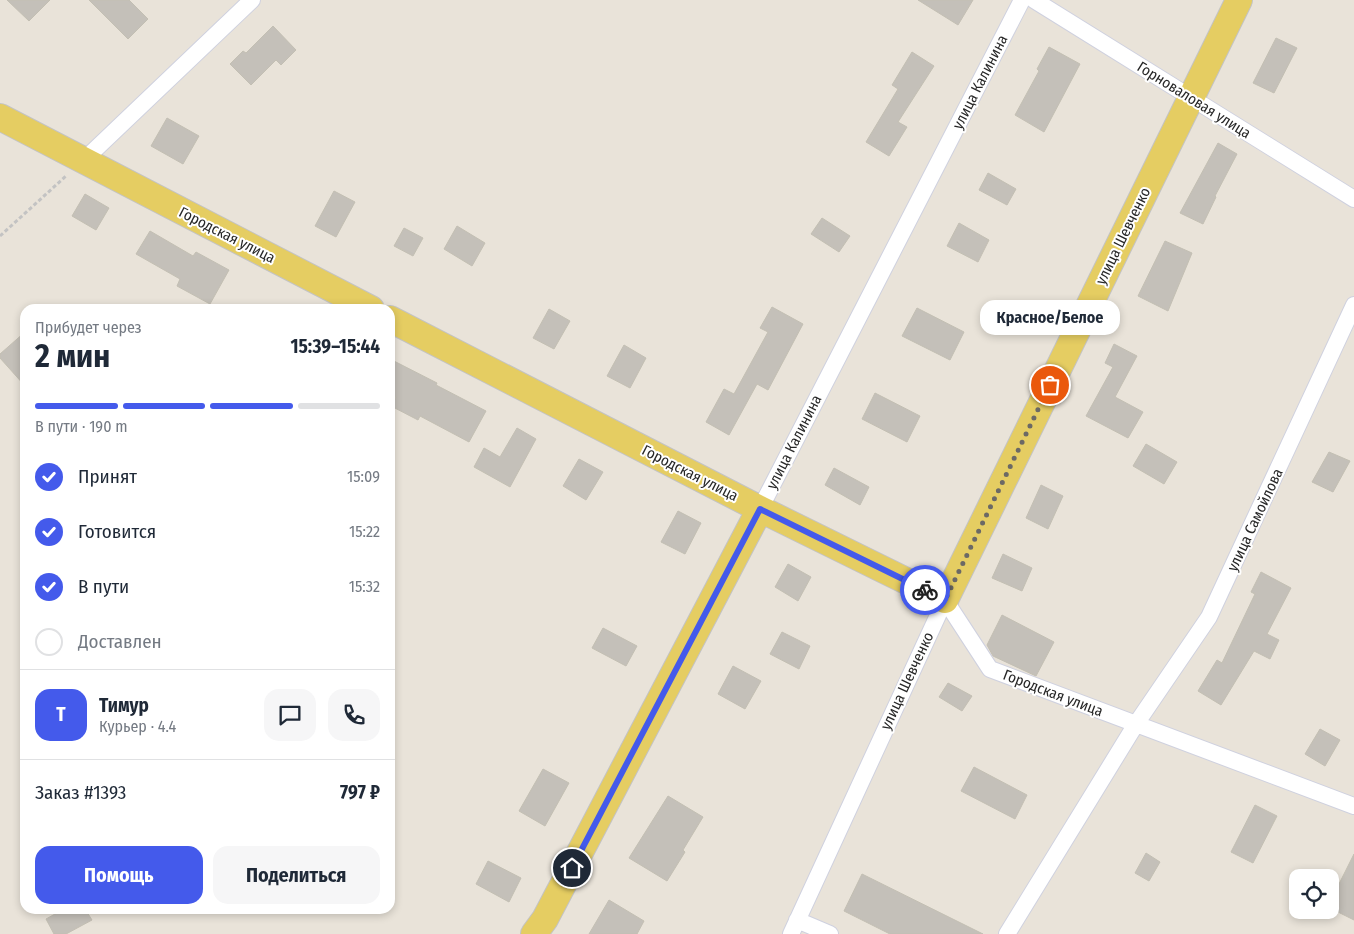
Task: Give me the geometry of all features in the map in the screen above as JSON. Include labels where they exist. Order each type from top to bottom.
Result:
[{"type":"main road","name":"улица Шевченко","points":[[945,600],[1190,98],[1240,0]]},
{"type":"main road","name":"Городская улица","points":[[0,117],[361,304]]},
{"type":"main road","name":"Городская улица","points":[[395,321],[760,509],[945,600]]},
{"type":"main road","name":"улица Калинина","points":[[534,934],[545,919],[760,509]]},
{"type":"street","points":[[83,161],[252,0]]},
{"type":"street","name":"улица Калинина","points":[[760,509],[1022,0]]},
{"type":"street","name":"Горноваловая улица","points":[[1034,0],[1354,198]]},
{"type":"street","name":"улица Самойлова","points":[[1007,934],[1136,724],[1209,617],[1354,305]]},
{"type":"street","name":"Городская улица","points":[[945,600],[990,669],[1354,806]]},
{"type":"street","name":"улица Шевченко","points":[[794,927],[945,600]]},
{"type":"street","points":[[794,927],[830,934]]},
{"type":"path","points":[[0,236],[83,161]]},
{"type":"building","points":[[7,0],[50,0],[29,21]]},
{"type":"building","points":[[89,0],[129,0],[148,19],[128,39]]},
{"type":"building","points":[[918,0],[973,0],[958,25]]},
{"type":"building","points":[[273,26],[296,50],[281,65],[276,60],[251,85],[230,64],[243,51],[246,53]]},
{"type":"building","points":[[1276,38],[1297,48],[1274,93],[1253,83]]},
{"type":"building","points":[[1049,47],[1080,64],[1044,132],[1015,115],[1039,71],[1037,69]]},
{"type":"building","points":[[912,52],[934,66],[898,122],[907,127],[889,156],[866,142],[898,89],[892,85]]},
{"type":"building","points":[[167,118],[199,136],[183,164],[151,146]]},
{"type":"building","points":[[1218,143],[1237,154],[1203,224],[1180,213]]},
{"type":"building","points":[[988,173],[1016,189],[1007,205],[979,190]]},
{"type":"building","points":[[334,191],[355,202],[336,237],[315,226]]},
{"type":"building","points":[[85,194],[109,208],[96,230],[72,216]]},
{"type":"building","points":[[822,218],[850,236],[839,252],[811,234]]},
{"type":"building","points":[[959,223],[989,240],[978,262],[947,246]]},
{"type":"building","points":[[457,226],[485,243],[472,266],[444,249]]},
{"type":"building","points":[[404,228],[423,238],[413,256],[394,246]]},
{"type":"building","points":[[150,231],[193,256],[196,252],[229,270],[210,304],[177,286],[180,279],[136,254]]},
{"type":"building","points":[[1165,241],[1192,253],[1168,311],[1138,296]]},
{"type":"building","points":[[772,307],[803,324],[768,390],[757,384],[729,435],[706,422],[724,389],[734,394],[768,332],[760,328]]},
{"type":"building","points":[[917,308],[964,332],[950,360],[902,336]]},
{"type":"building","points":[[549,309],[570,321],[554,349],[533,338]]},
{"type":"building","points":[[20,336],[20,380],[0,358],[0,354]]},
{"type":"building","points":[[1114,344],[1137,356],[1115,397],[1143,412],[1128,438],[1086,416],[1113,367],[1105,363]]},
{"type":"building","points":[[624,345],[646,358],[630,388],[607,376]]},
{"type":"building","points":[[395,362],[486,411],[469,442],[420,416],[418,420],[395,408]]},
{"type":"building","points":[[875,393],[920,416],[907,442],[862,419]]},
{"type":"building","points":[[517,428],[536,439],[510,487],[474,467],[484,448],[500,457]]},
{"type":"building","points":[[1146,444],[1177,462],[1164,484],[1133,466]]},
{"type":"building","points":[[1329,452],[1350,461],[1333,492],[1312,482]]},
{"type":"building","points":[[579,459],[603,472],[586,500],[563,486]]},
{"type":"building","points":[[834,468],[869,487],[860,505],[825,485]]},
{"type":"building","points":[[1041,485],[1063,496],[1048,529],[1026,518]]},
{"type":"building","points":[[678,511],[701,523],[685,554],[661,542]]},
{"type":"building","points":[[1003,554],[1032,568],[1022,591],[992,578]]},
{"type":"building","points":[[788,564],[811,577],[798,601],[775,587]]},
{"type":"building","points":[[1261,572],[1291,588],[1267,634],[1279,640],[1270,659],[1254,651],[1221,705],[1198,691],[1217,660],[1222,663],[1255,594],[1251,592]]},
{"type":"building","points":[[1002,615],[1054,642],[1036,676],[993,656],[987,645]]},
{"type":"building","points":[[603,628],[637,646],[626,666],[592,648]]},
{"type":"building","points":[[782,632],[810,646],[799,669],[770,654]]},
{"type":"building","points":[[733,666],[761,681],[745,709],[718,694]]},
{"type":"building","points":[[948,683],[972,696],[962,711],[939,697]]},
{"type":"building","points":[[1320,729],[1340,740],[1325,766],[1305,754]]},
{"type":"building","points":[[974,767],[1027,795],[1015,819],[961,791]]},
{"type":"building","points":[[543,769],[569,783],[545,826],[519,811]]},
{"type":"building","points":[[668,796],[703,817],[667,881],[629,858]]},
{"type":"building","points":[[1255,805],[1277,816],[1253,863],[1231,852]]},
{"type":"building","points":[[1146,853],[1160,862],[1149,881],[1135,873]]},
{"type":"building","points":[[1354,854],[1354,920],[1339,912],[1339,884]]},
{"type":"building","points":[[488,861],[521,878],[509,902],[476,884]]},
{"type":"building","points":[[862,874],[983,934],[890,934],[844,911]]},
{"type":"building","points":[[609,900],[644,921],[637,934],[589,934]]},
{"type":"building","points":[[55,914],[88,914],[92,920],[66,934],[54,934],[46,919]]},
{"type":"way so far","points":[[925,590],[945,600],[1050,385]]},
{"type":"place","name":"Красное/Белое","points":[[1050,385]]},
{"type":"route","points":[[572,868],[760,509],[925,590]]}]
